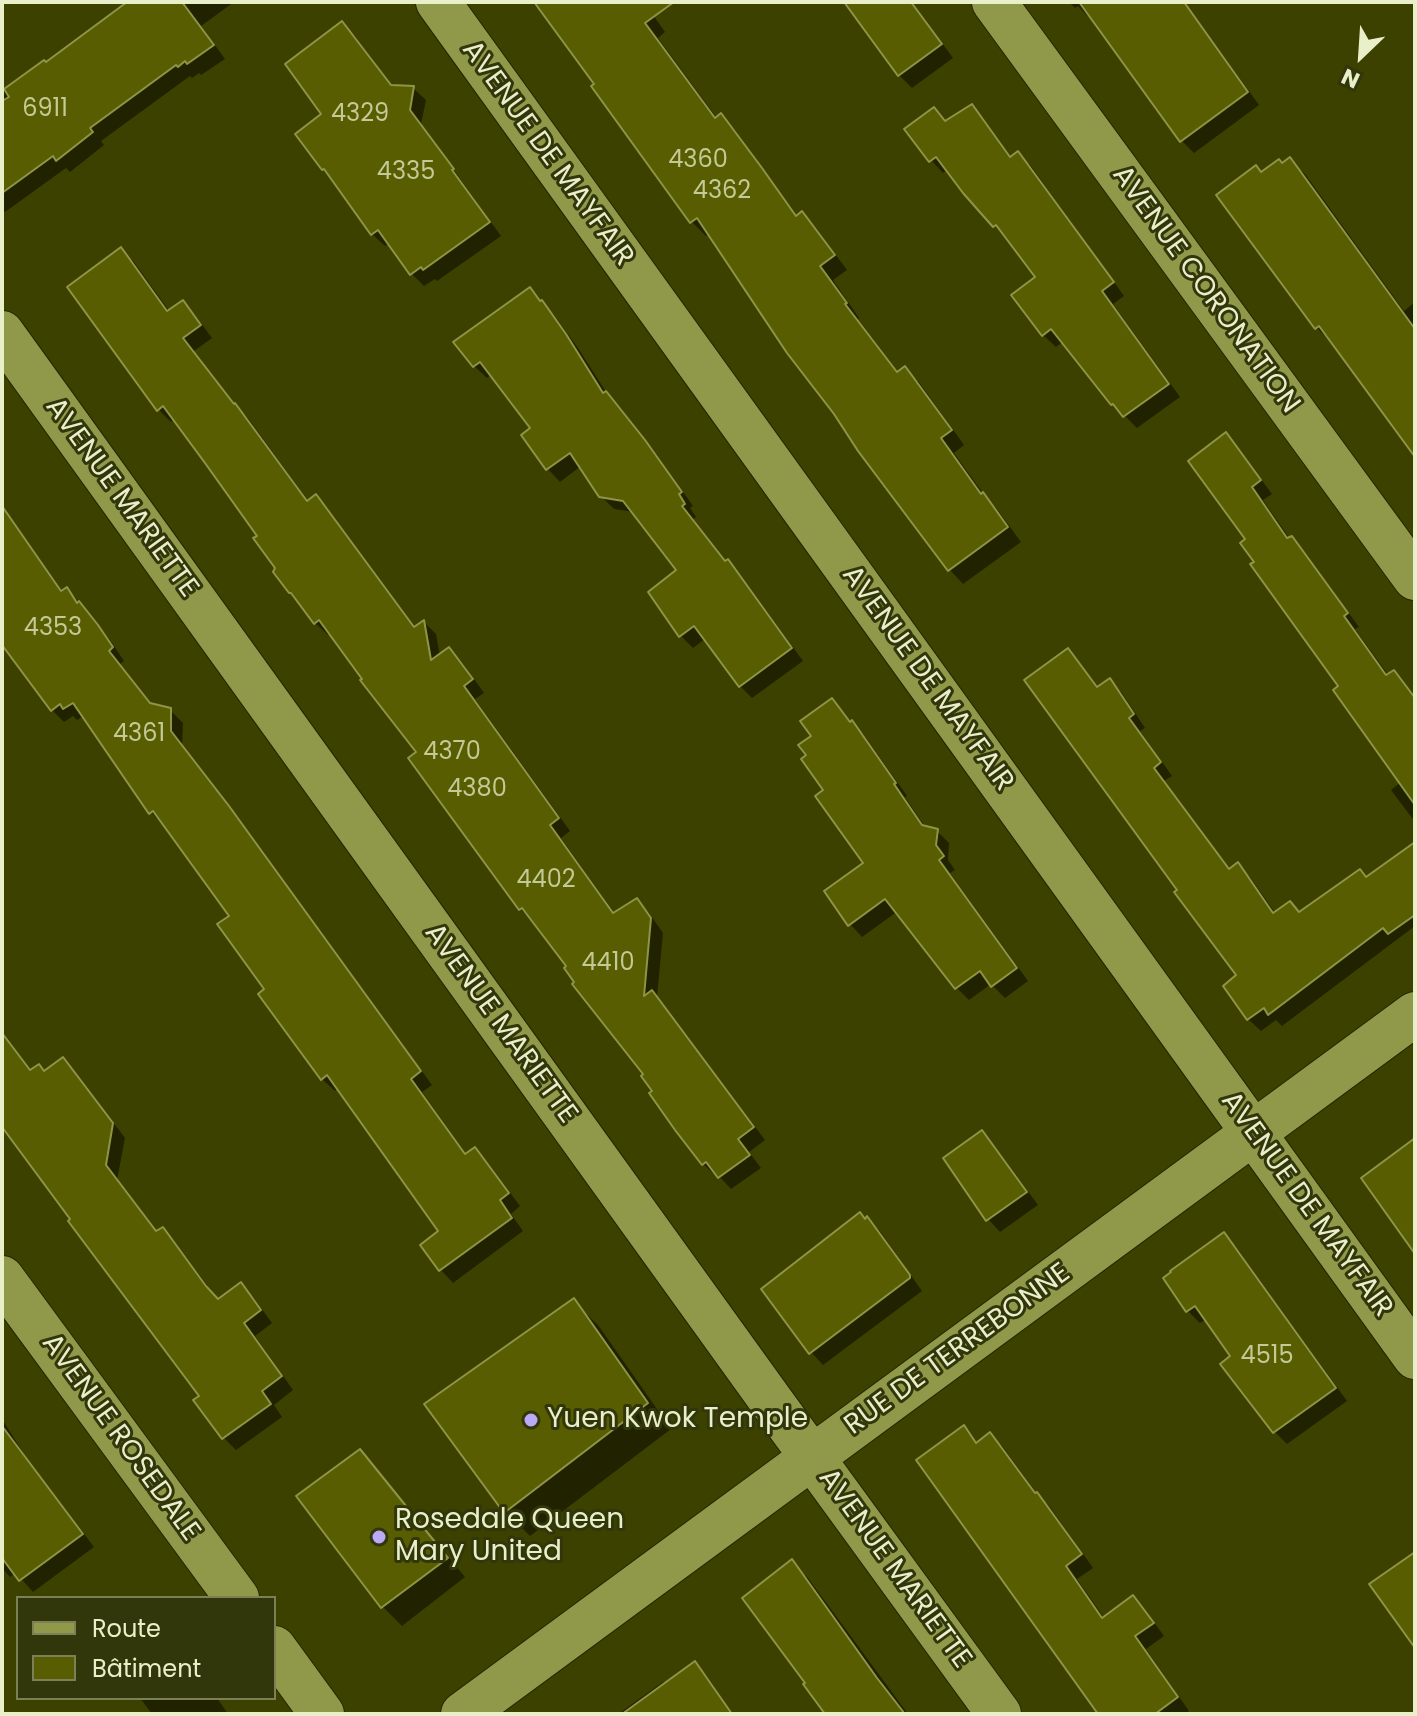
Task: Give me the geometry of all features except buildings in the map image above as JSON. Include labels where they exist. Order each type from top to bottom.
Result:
[{"type":"street","name":"AVENUE DE MAYFAIR","points":[[438,2],[1415,1357]]},
{"type":"street","name":"AVENUE CORONATION","points":[[994,2],[1415,578]]},
{"type":"street","name":"AVENUE MARIETTE","points":[[2,333],[999,1714]]},
{"type":"street","name":"RUE DE TERREBONNE","points":[[463,1714],[1415,1014]]},
{"type":"street","name":"AVENUE ROSEDALE","points":[[2,1278],[236,1596]]},
{"type":"street","points":[[276,1651],[322,1714]]},
{"type":"place","name":"Yuen Kwok Temple","points":[[531,1420]]},
{"type":"place","name":"Rosedale Queen Mary United","points":[[379,1537]]}]
